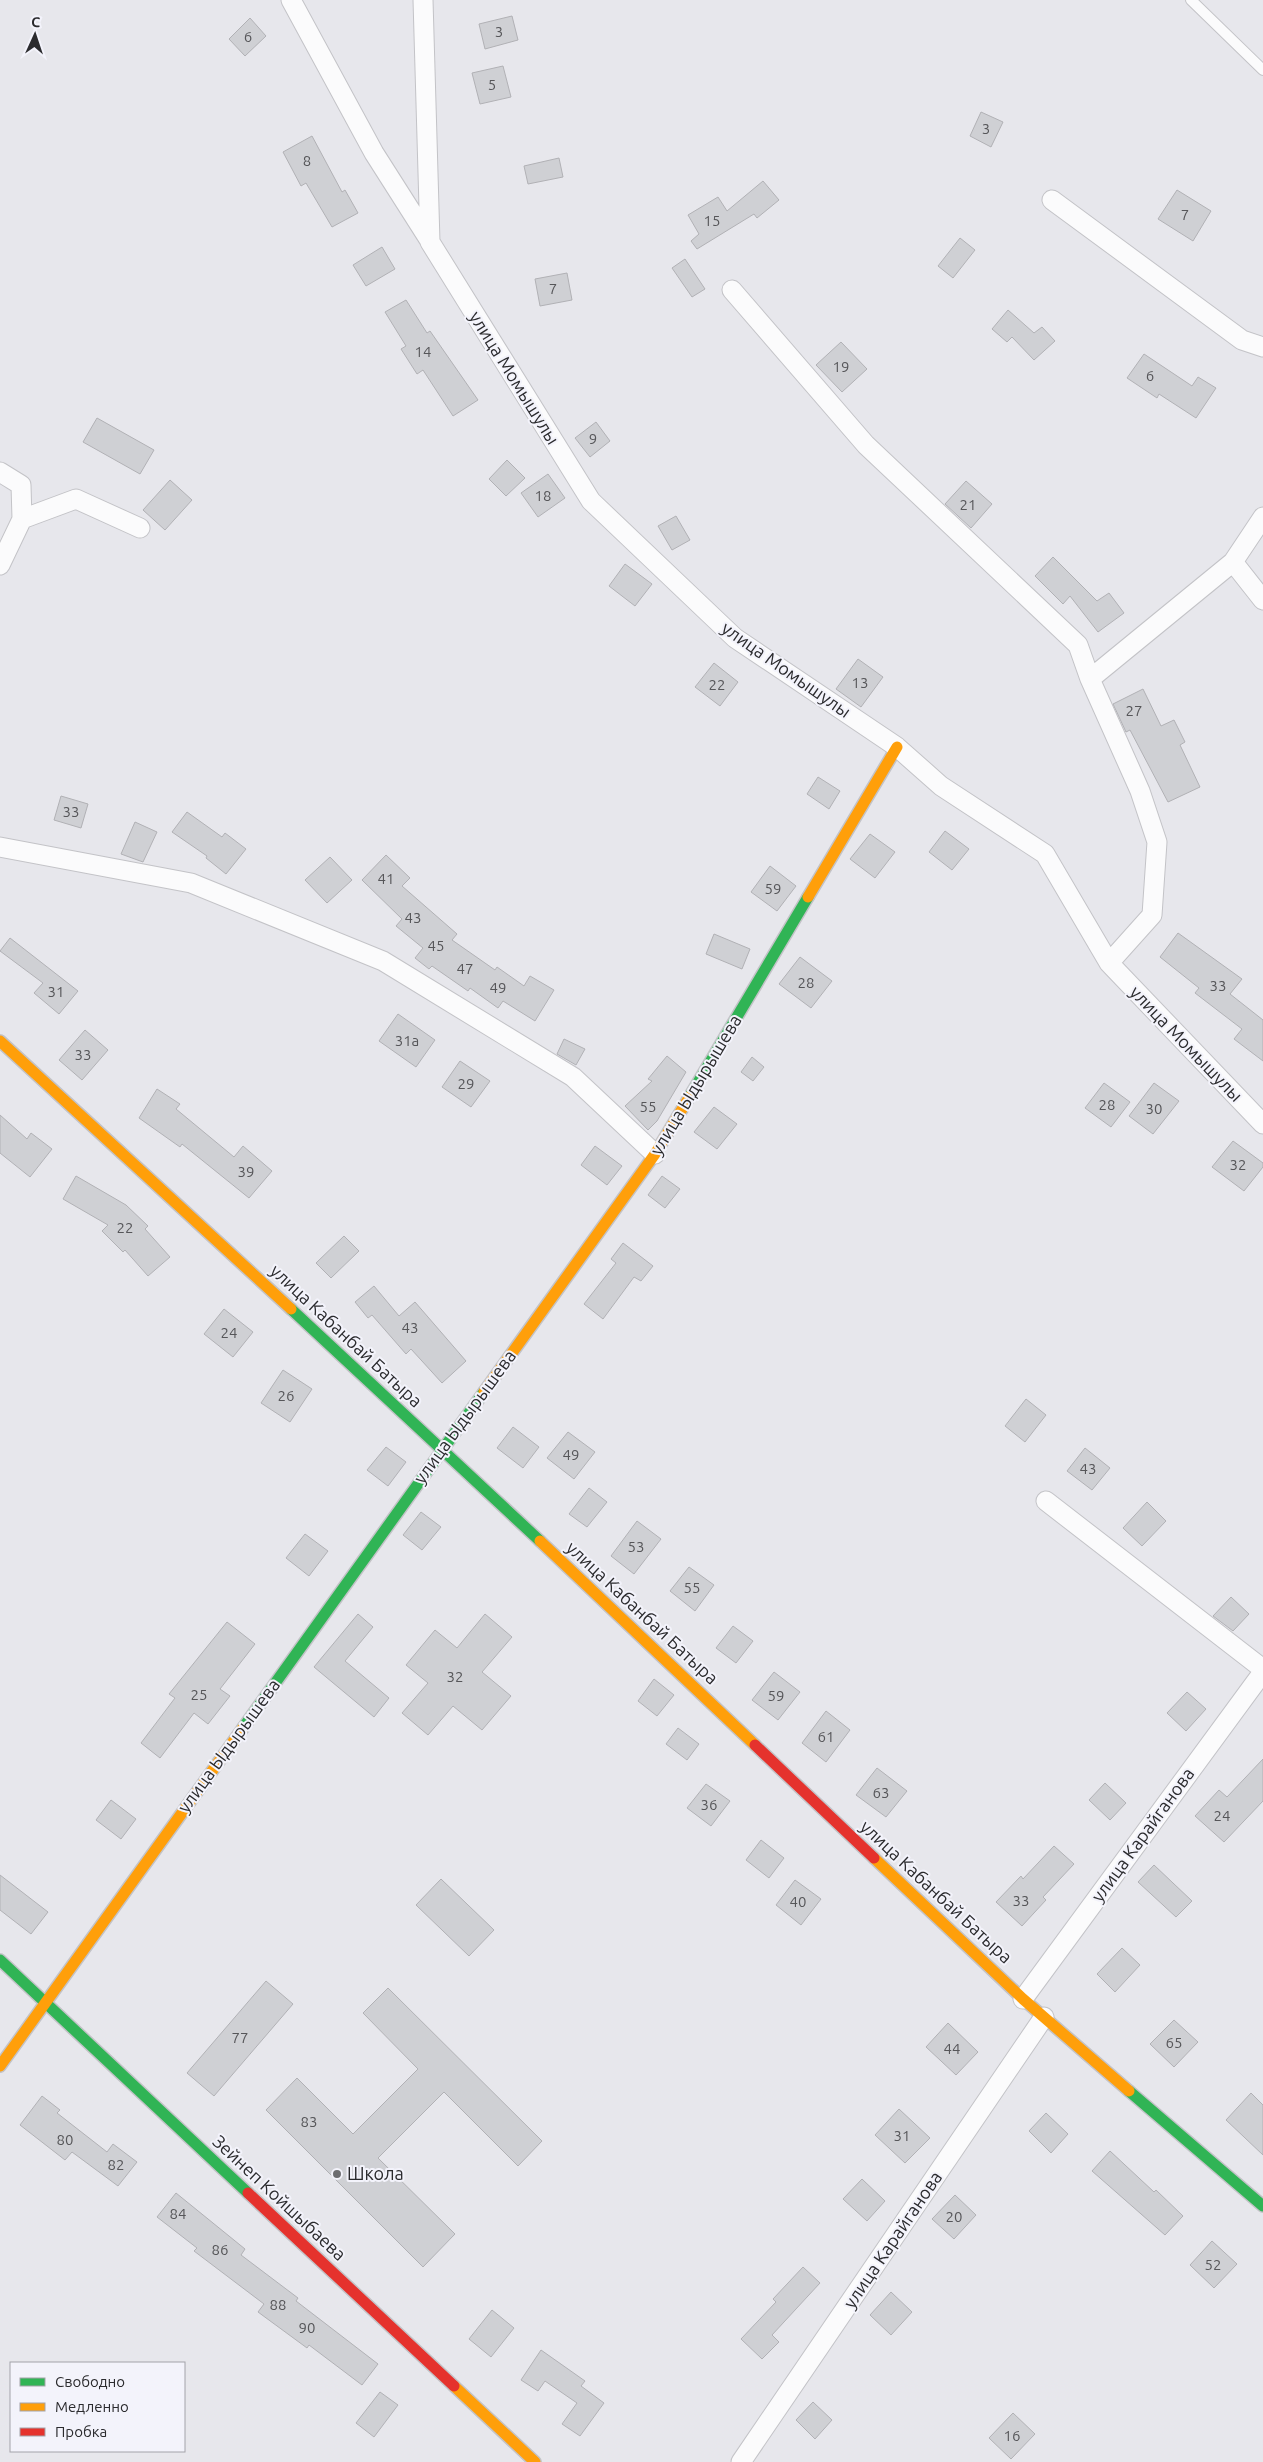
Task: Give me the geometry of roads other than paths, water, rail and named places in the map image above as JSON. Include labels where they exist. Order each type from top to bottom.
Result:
[{"type":"street","name":"улица Момышулы","points":[[291,0],[374,153],[591,501],[735,638],[897,747],[940,786],[1045,854],[1108,963],[1263,1124]]},
{"type":"street","points":[[423,0],[430,242]]},
{"type":"street","points":[[1052,200],[1242,340],[1263,347]]},
{"type":"street","points":[[732,290],[866,445],[1078,645],[1090,680],[1140,791],[1157,842],[1152,915],[1108,963]]},
{"type":"street","points":[[0,472],[21,486],[22,519],[0,565]]},
{"type":"street","points":[[22,519],[76,500],[140,528]]},
{"type":"street","points":[[1090,680],[1233,562],[1263,517]]},
{"type":"street","points":[[1233,562],[1263,600]]},
{"type":"street","name":"улица Ыдырышева","points":[[0,2066],[655,1154],[897,747]]},
{"type":"street","points":[[0,847],[191,883],[383,961],[573,1077],[655,1154]]},
{"type":"street","name":"улица Кабанбай Батыра","points":[[0,1041],[443,1449],[1023,1999],[1263,2206]]},
{"type":"street","points":[[1046,1502],[1263,1670]]},
{"type":"street","name":"улица Карайганова","points":[[1023,1999],[1263,1670]]},
{"type":"street","name":"Зейнеп Койшыбаева","points":[[0,1960],[535,2462]]},
{"type":"street","name":"улица Карайганова","points":[[741,2462],[1044,2017]]},
{"type":"lane","points":[[1192,0],[1263,70]]},
{"type":"place","name":"Школа","points":[[337,2174]]}]
